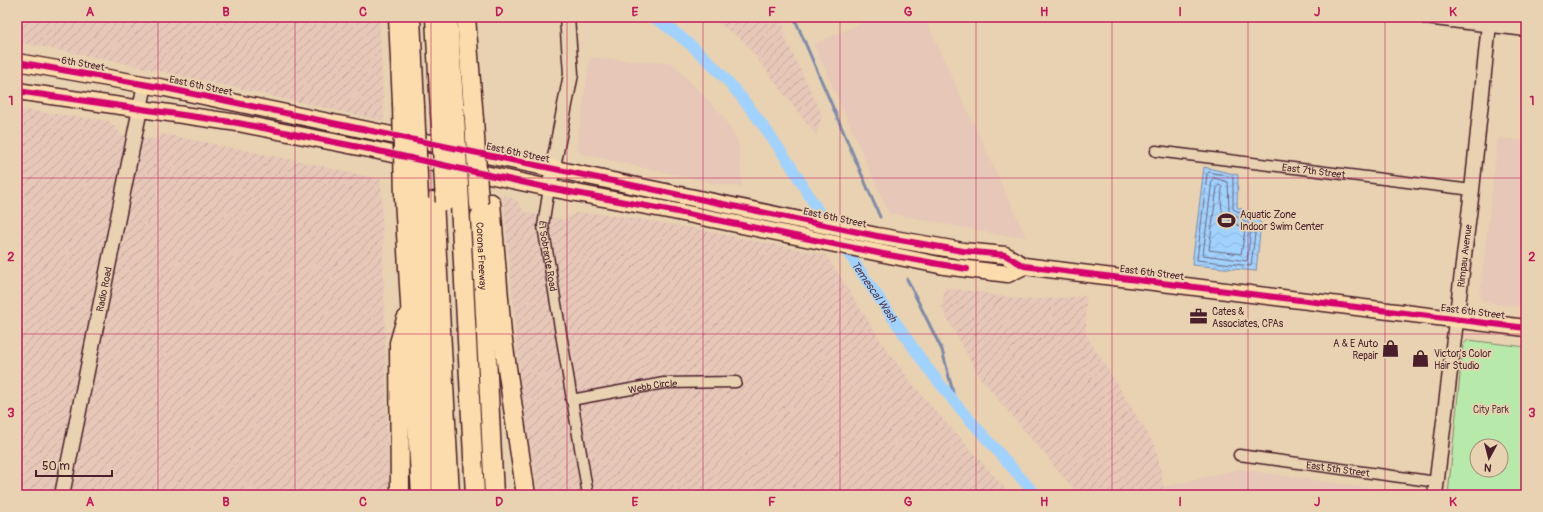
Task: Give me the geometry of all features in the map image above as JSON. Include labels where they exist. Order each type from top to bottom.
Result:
[{"type":"highway","points":[[398,17],[428,110]]},
{"type":"highway","points":[[411,17],[428,110],[432,201],[461,495]]},
{"type":"highway","points":[[424,17],[432,201],[450,495]]},
{"type":"highway","points":[[435,17],[428,110],[432,201],[436,495]]},
{"type":"highway","points":[[428,110],[448,17]]},
{"type":"highway","points":[[466,17],[477,154],[489,180],[485,203],[502,334],[526,495]]},
{"type":"highway","points":[[400,495],[398,344],[409,307],[432,201]]},
{"type":"highway","points":[[432,201],[475,495]]},
{"type":"highway","name":"Corona Freeway","points":[[485,203],[494,495]]},
{"type":"highway","points":[[409,307],[421,495]]},
{"type":"main road","name":"6th Street","points":[[17,62],[145,84]]},
{"type":"main road","name":"East 6th Street","points":[[145,84],[871,235],[963,251],[1005,255],[1024,266],[1526,328]]},
{"type":"main road","points":[[17,91],[238,123],[369,149],[549,188],[673,211],[944,266],[1008,274],[1024,266]]},
{"type":"street","name":"El Sobrante Road","points":[[567,17],[571,74],[569,93],[549,188],[543,226],[588,495]]},
{"type":"street","points":[[1426,17],[1486,21],[1526,29]]},
{"type":"street","name":"Rimpau Avenue","points":[[1436,489],[1455,319],[1459,301],[1472,190],[1486,21]]},
{"type":"street","name":"Radio Road","points":[[62,495],[145,84]]},
{"type":"street","name":"East 7th Street","points":[[1156,151],[1472,190]]},
{"type":"street","name":"Webb Circle","points":[[571,400],[664,383],[736,382]]},
{"type":"street","name":"East 5th Street","points":[[1238,455],[1436,489]]},
{"type":"shaded area","points":[[17,17],[379,17],[384,121],[110,60],[17,42]]},
{"type":"shaded area","points":[[709,17],[781,17],[787,42],[822,115],[816,135],[743,40]]},
{"type":"shaded area","points":[[876,17],[924,17],[1026,237],[1002,235],[889,213],[814,44]]},
{"type":"shaded area","points":[[590,58],[672,63],[722,115],[738,141],[742,187],[718,184],[582,154],[577,148]]},
{"type":"shaded area","points":[[17,109],[109,121],[122,135],[153,139],[163,134],[308,163],[381,180],[389,495],[17,495]]},
{"type":"shaded area","points":[[1498,138],[1526,141],[1526,308],[1485,302],[1480,297]]},
{"type":"shaded area","points":[[503,195],[516,200],[524,212],[565,220],[576,213],[606,214],[681,226],[826,255],[888,352],[924,398],[1011,495],[538,495],[522,399]]},
{"type":"shaded area","points":[[945,287],[1027,300],[1086,296],[1086,335],[1156,447],[1165,495],[1079,495],[981,379],[942,309]]},
{"type":"shaded area","points":[[1238,469],[1418,495],[1165,495],[1164,487]]},
{"type":"green space","name":"City Park","points":[[1468,340],[1526,347],[1526,495],[1448,495],[1463,345]]},
{"type":"water","name":"Aquatic Zone Indoor Swim Center","points":[[1204,167],[1238,175],[1237,207],[1248,212],[1261,223],[1256,271],[1192,265]]},
{"type":"waterway","name":"Temescal Wash","points":[[653,17],[674,31],[693,47],[728,81],[773,139],[829,227]]},
{"type":"waterway","points":[[794,17],[880,217]]},
{"type":"waterway","name":"Temescal Wash","points":[[841,243],[926,366],[956,404],[1036,495]]},
{"type":"waterway","points":[[907,279],[942,350],[956,404]]},
{"type":"cycle path","points":[[17,62],[165,88],[877,236],[963,251],[1005,255],[1024,266],[1526,328]]},
{"type":"cycle path","points":[[17,91],[238,123],[369,149],[549,188],[673,211],[883,254],[967,269]]},
{"type":"place","name":"Aquatic Zone Indoor Swim Center","points":[[1227,220]]},
{"type":"place","name":"Cates & Associates, CPAs","points":[[1199,317]]},
{"type":"place","name":"A & E Auto Repair","points":[[1391,349]]},
{"type":"place","name":"Victor's Color Hair Studio","points":[[1421,359]]}]
